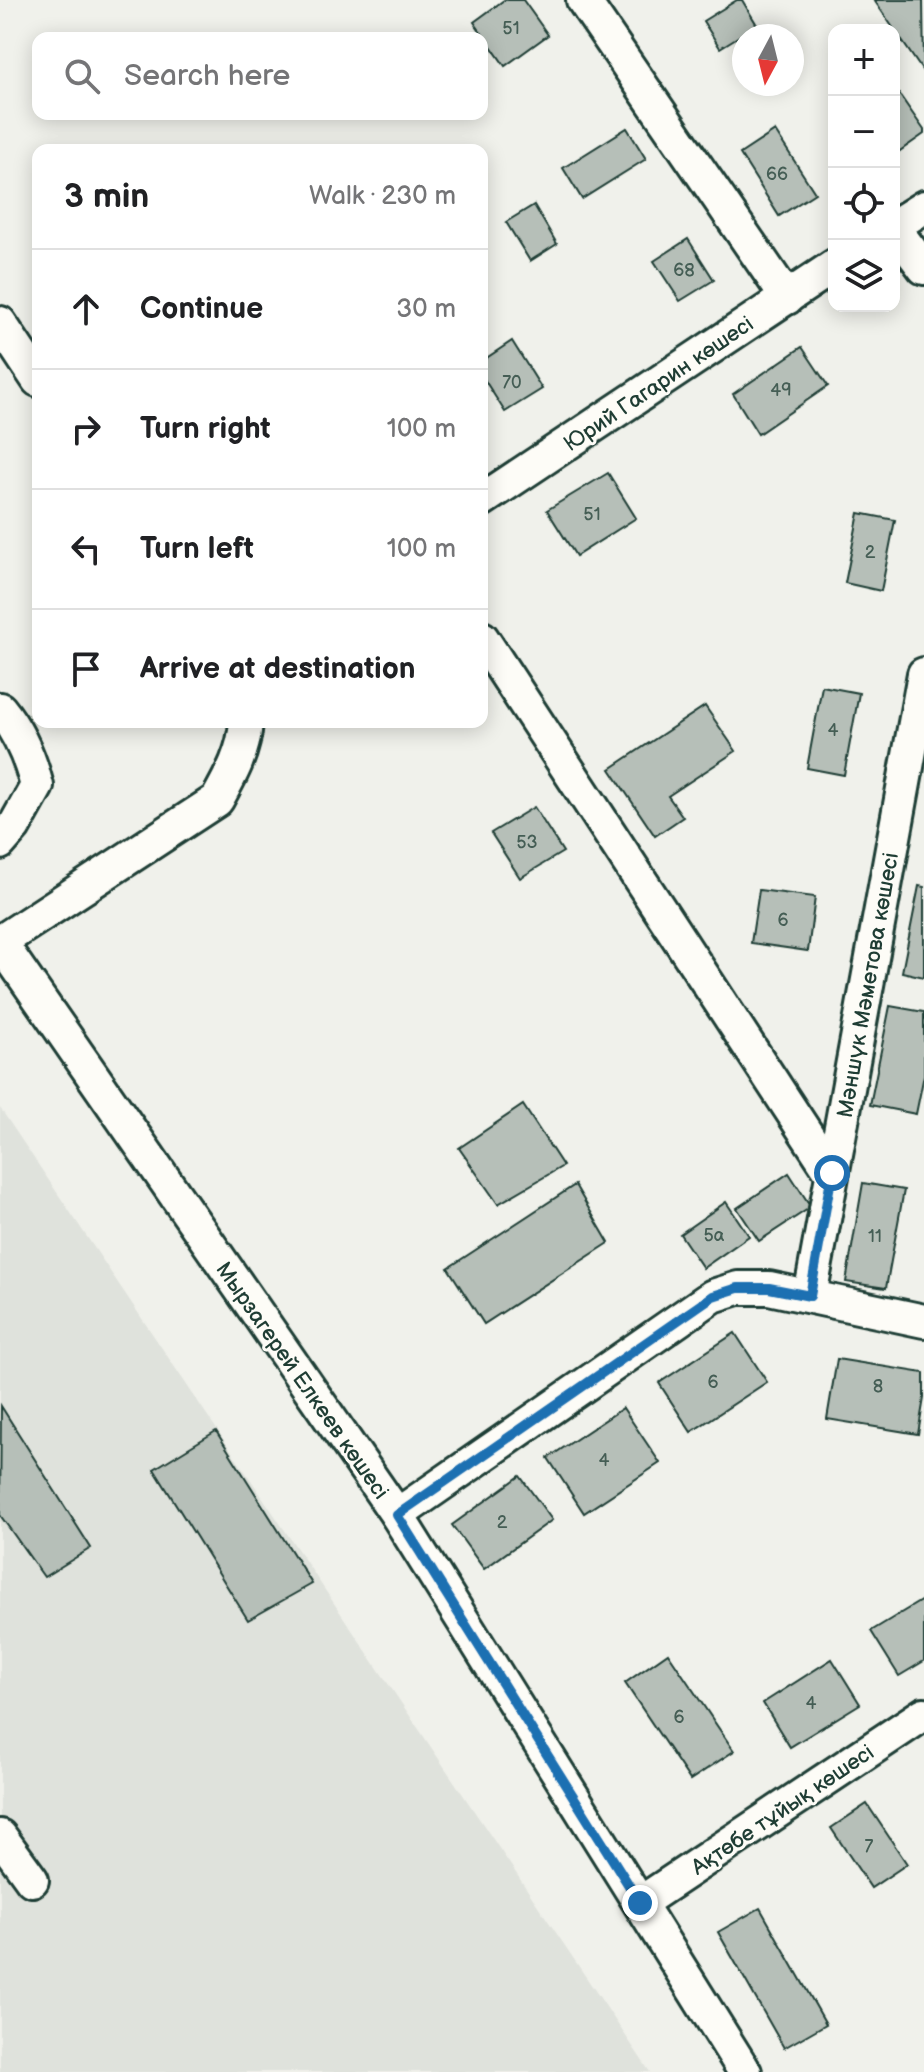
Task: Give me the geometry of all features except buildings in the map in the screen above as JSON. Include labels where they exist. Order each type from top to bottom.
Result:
[{"type":"street","points":[[583,0],[787,298]]},
{"type":"street","points":[[900,223],[924,207]]},
{"type":"street","points":[[900,235],[924,268]]},
{"type":"street","name":"Юрий Гагарин көшесі","points":[[488,496],[828,270]]},
{"type":"street","points":[[0,323],[32,371]]},
{"type":"street","points":[[488,647],[832,1173]]},
{"type":"street","name":"Мәншүк Мәметова көшесі","points":[[810,1296],[924,674]]},
{"type":"street","points":[[0,709],[11,722],[32,765],[37,786],[14,827],[0,843]]},
{"type":"street","points":[[0,942],[217,800],[236,767],[246,728]]},
{"type":"street","name":"Мырзагерей Елкеев көшесі","points":[[0,942],[397,1515],[745,2072]]},
{"type":"street","points":[[397,1515],[713,1296],[738,1288],[769,1288],[924,1321]]},
{"type":"street","name":"Ақтөбе тұйық көшесі","points":[[640,1903],[924,1714]]},
{"type":"street","points":[[0,1836],[32,1880]]},
{"type":"shaded area","points":[[0,1108],[650,2072],[0,2072]]},
{"type":"route","points":[[640,1903],[397,1515],[713,1296],[738,1288],[769,1288],[810,1296],[832,1173]]}]
